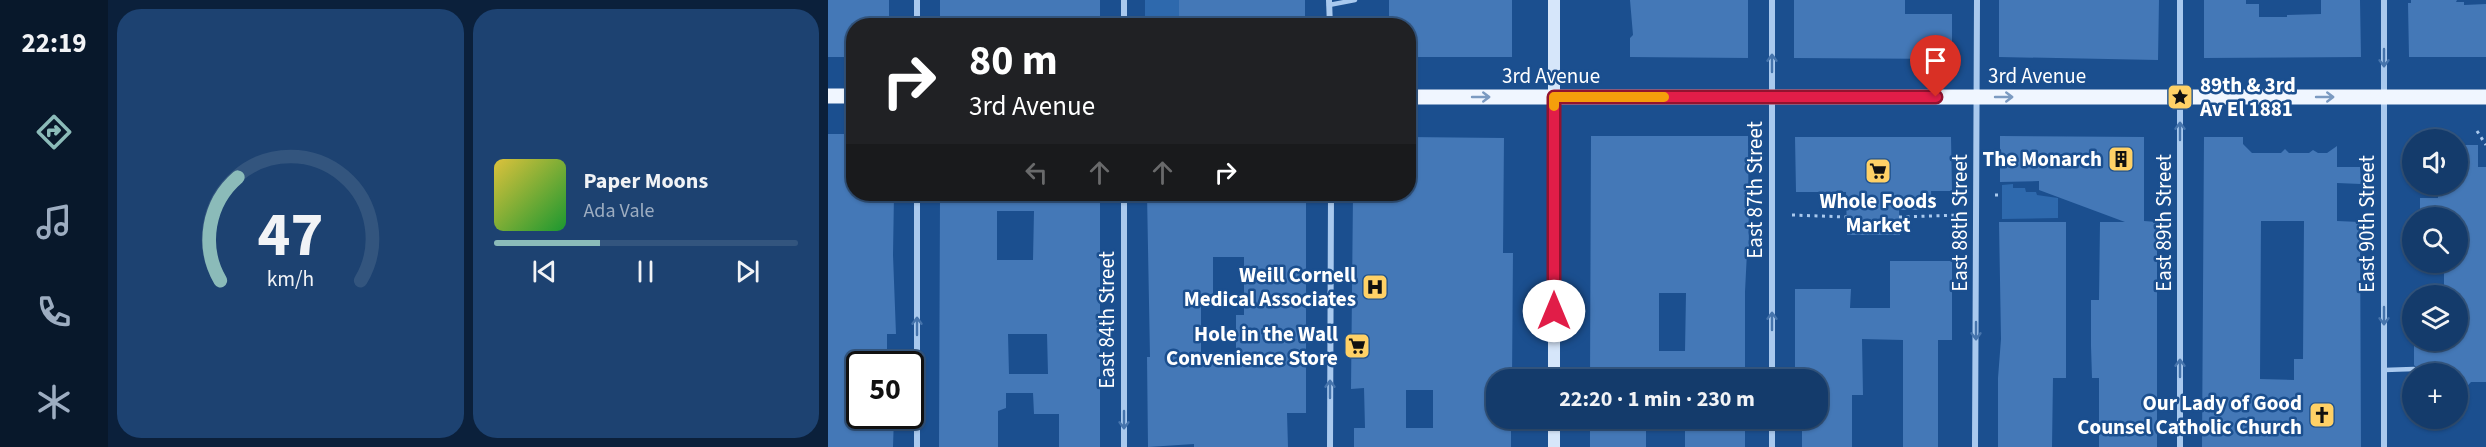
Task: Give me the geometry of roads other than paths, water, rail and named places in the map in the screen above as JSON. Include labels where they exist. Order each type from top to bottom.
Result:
[{"type":"main road","points":[[1554,0],[1554,369]]},
{"type":"main road","points":[[828,96],[846,96]]},
{"type":"main road","name":"3rd Avenue","points":[[1416,97],[2486,97]]},
{"type":"main road","points":[[1554,429],[1554,447]]},
{"type":"street","points":[[917,0],[917,18]]},
{"type":"street","points":[[1124,0],[1124,18]]},
{"type":"street","name":"East 87th Street","points":[[1772,0],[1772,369]]},
{"type":"street","name":"East 88th Street","points":[[1976,447],[1977,0]]},
{"type":"street","name":"East 89th Street","points":[[2180,0],[2180,447]]},
{"type":"street","name":"East 90th Street","points":[[2384,0],[2384,447]]},
{"type":"street","points":[[1329,2],[1330,18]]},
{"type":"street","points":[[916,447],[917,201]]},
{"type":"street","name":"East 84th Street","points":[[1124,201],[1124,447]]},
{"type":"street","points":[[1330,447],[1331,201]]},
{"type":"street","points":[[1772,429],[1772,447]]},
{"type":"lane","points":[[1329,2],[1355,0]]},
{"type":"lane","points":[[2384,370],[2402,369]]},
{"type":"place","name":"89th & 3rd Av El 1881","points":[[2180,97]]},
{"type":"place","name":"The Monarch","points":[[2121,159]]},
{"type":"place","name":"Whole Foods Market","points":[[1878,171]]},
{"type":"place","name":"Weill Cornell Medical Associates","points":[[1375,287]]},
{"type":"place","name":"Hole in the Wall Convenience Store","points":[[1357,346]]},
{"type":"place","name":"Our Lady of Good Counsel Catholic Church","points":[[2322,415]]}]
